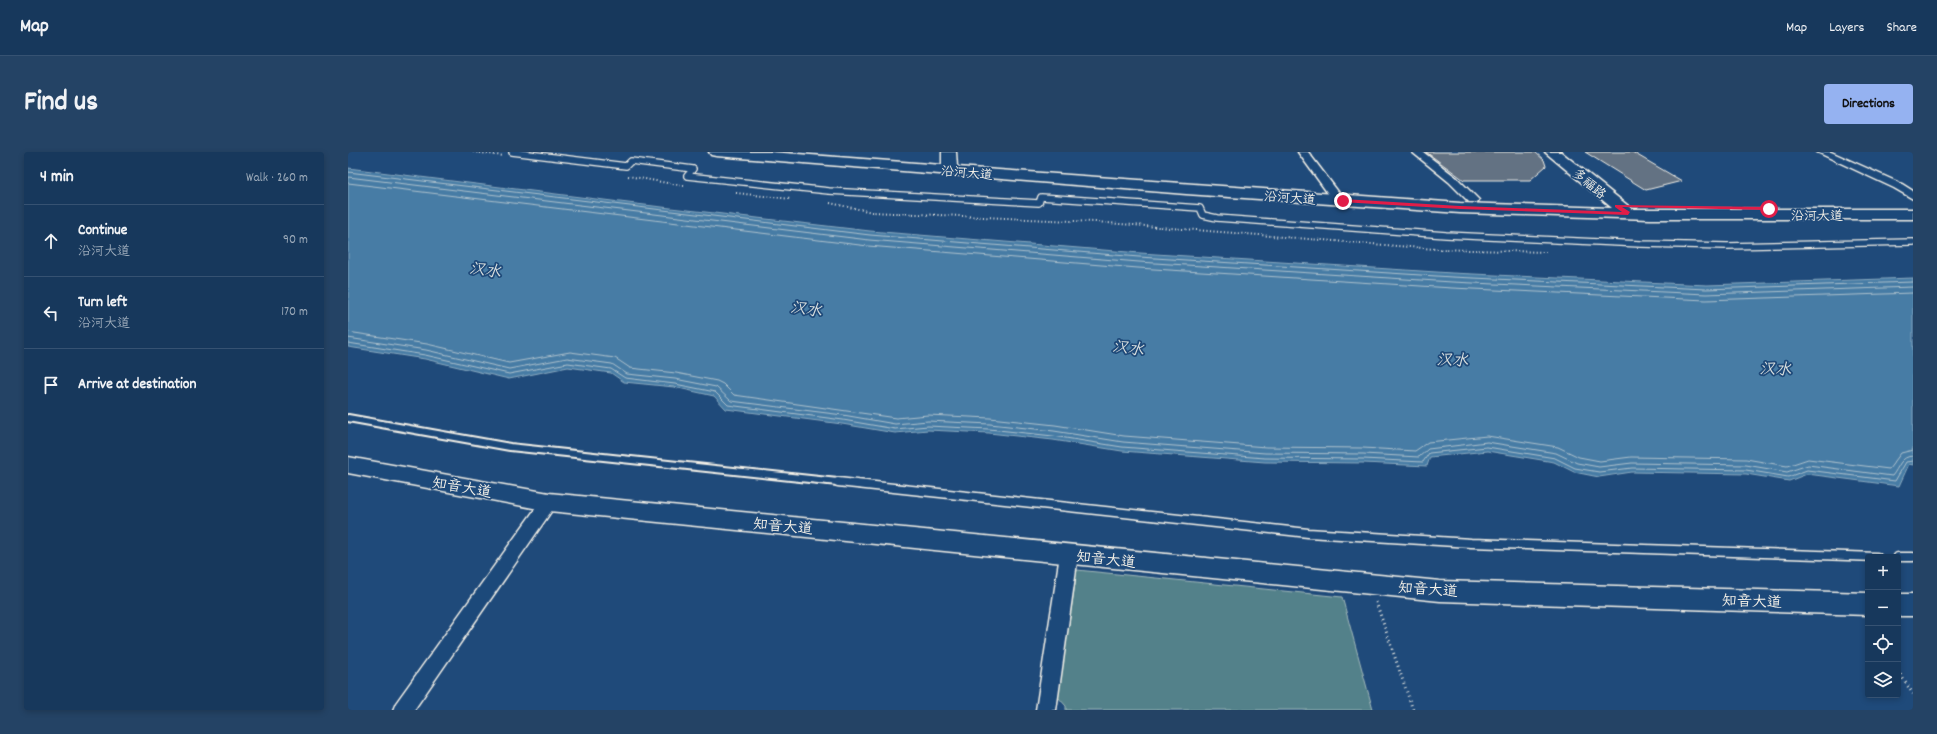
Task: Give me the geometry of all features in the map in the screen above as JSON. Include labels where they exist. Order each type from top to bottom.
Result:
[{"type":"main road","name":"沿河大道","points":[[716,152],[950,162],[1343,201],[1460,208],[1622,210],[1913,208]]},
{"type":"main road","name":"沿河大道","points":[[788,152],[950,162],[1333,193],[1473,200],[1622,210],[1771,215],[1913,214]]},
{"type":"main road","name":"多福路","points":[[1552,152],[1622,210]]},
{"type":"main road","name":"知音大道","points":[[348,465],[548,502],[1440,591],[1865,604]]},
{"type":"main road","points":[[1901,605],[1913,605]]},
{"type":"street","points":[[1303,152],[1333,193]]},
{"type":"street","points":[[1417,152],[1453,180],[1473,200]]},
{"type":"street","points":[[1822,152],[1898,186],[1913,196]]},
{"type":"street","points":[[403,710],[548,502]]},
{"type":"street","points":[[1046,710],[1069,555]]},
{"type":"lane","points":[[512,152],[626,166],[631,161],[693,169],[687,176],[829,191],[1039,203],[1041,196],[1200,208],[1203,214],[1217,218],[1446,235],[1727,246],[1913,242]]},
{"type":"lane","points":[[348,418],[510,447],[1308,533],[1471,543],[1865,557]]},
{"type":"lane","points":[[1901,557],[1913,557]]},
{"type":"path","points":[[473,152],[506,157]]},
{"type":"path","points":[[622,175],[684,186]]},
{"type":"path","points":[[731,192],[792,199]]},
{"type":"path","points":[[828,202],[872,212],[1095,222],[1434,249],[1549,252]]},
{"type":"path","points":[[1370,584],[1413,710]]},
{"type":"path","points":[[1901,675],[1913,694]]},
{"type":"green space","points":[[1077,570],[1342,597],[1373,710],[1066,710],[1066,706],[1058,697]]},
{"type":"water","name":"汉水","points":[[348,168],[636,204],[870,231],[1140,253],[1452,273],[1707,285],[1913,278],[1913,465],[1909,464],[1899,486],[1807,474],[1789,481],[1746,474],[1632,472],[1599,477],[1574,472],[1554,462],[1487,451],[1430,457],[1427,466],[1363,463],[1265,462],[1122,451],[1053,440],[989,433],[928,430],[895,433],[842,424],[726,409],[714,396],[674,387],[624,382],[611,373],[568,367],[509,379],[425,359],[348,347]]},
{"type":"building","points":[[1426,152],[1535,152],[1544,160],[1546,166],[1530,180],[1464,180]]},
{"type":"building","points":[[1585,152],[1632,152],[1682,181],[1646,190]]},
{"type":"route","points":[[1343,201],[1460,208],[1628,213],[1617,206],[1769,209]]}]
